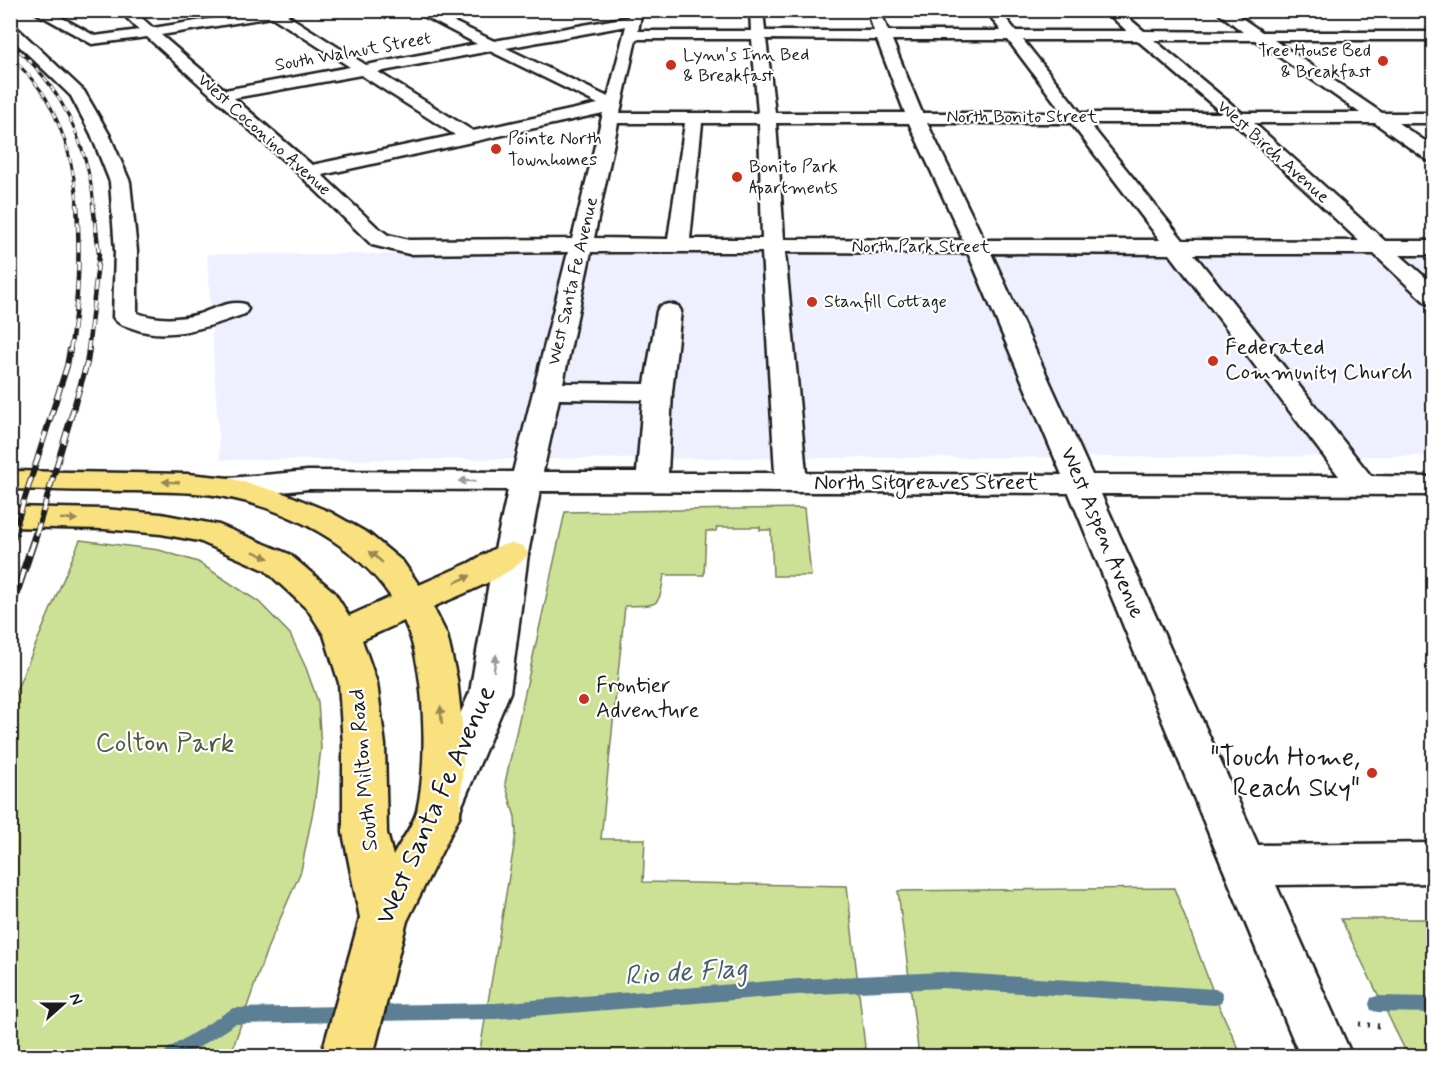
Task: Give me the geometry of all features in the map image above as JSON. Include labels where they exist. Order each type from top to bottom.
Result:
[{"type":"main road","points":[[10,480],[141,480],[230,488],[275,501],[319,519],[357,542],[391,570],[413,602],[429,635],[438,679],[444,741],[438,815]]},
{"type":"main road","name":"South Milton Road","points":[[10,518],[104,519],[161,524],[207,532],[277,562],[321,601],[342,634],[358,682],[364,745],[365,833],[384,918]]},
{"type":"main road","points":[[342,634],[481,571],[511,554]]},
{"type":"main road","name":"West Santa Fe Avenue","points":[[347,1056],[384,918],[438,815]]},
{"type":"street","points":[[37,10],[92,40],[292,10]]},
{"type":"street","name":"West Coconino Avenue","points":[[125,10],[308,172],[369,232],[380,240],[409,247]]},
{"type":"street","points":[[418,10],[612,112]]},
{"type":"street","points":[[756,10],[767,117],[773,247],[791,482]]},
{"type":"street","name":"West Aspen Avenue","points":[[873,10],[915,117],[977,246],[1326,1056]]},
{"type":"street","points":[[992,10],[1362,485]]},
{"type":"street","name":"West Birch Avenue","points":[[1110,10],[1138,36],[1238,118],[1434,298]]},
{"type":"street","points":[[1221,10],[1434,156]]},
{"type":"street","points":[[272,12],[470,137]]},
{"type":"street","points":[[575,14],[602,26]]},
{"type":"street","points":[[1366,21],[1423,53]]},
{"type":"street","name":"South Walnut Street","points":[[220,96],[633,22],[758,35],[1434,36]]},
{"type":"street","name":"West Santa Fe Avenue","points":[[438,815],[490,692],[511,554],[526,481],[633,22]]},
{"type":"street","points":[[10,29],[78,94],[100,134],[120,182],[126,251],[125,317],[151,327],[198,322],[236,309]]},
{"type":"street","points":[[308,172],[470,137],[612,112]]},
{"type":"street","name":"North Bonito Street","points":[[612,112],[694,117],[1434,118]]},
{"type":"street","points":[[678,246],[694,117]]},
{"type":"street","name":"North Park Street","points":[[409,247],[581,245],[1434,248]]},
{"type":"street","points":[[652,482],[658,392],[669,310]]},
{"type":"street","points":[[547,392],[658,392]]},
{"type":"street","points":[[230,488],[308,480],[526,481]]},
{"type":"street","name":"North Sitgreaves Street","points":[[526,481],[1434,486]]},
{"type":"street","points":[[1244,865],[1434,862]]},
{"type":"shaded area","points":[[207,254],[1433,255],[1433,456],[220,460]]},
{"type":"green space","points":[[804,508],[811,576],[773,576],[771,530],[760,530],[760,527],[717,527],[716,531],[706,531],[704,575],[664,575],[660,594],[655,603],[644,606],[625,606],[601,839],[645,839],[643,882],[847,886],[866,1056],[479,1056],[516,834],[515,817],[505,783],[565,512]]},
{"type":"green space","name":"Colton Park","points":[[80,540],[159,550],[198,562],[259,602],[290,634],[306,668],[318,702],[321,748],[314,806],[301,871],[267,949],[230,1056],[11,1056],[11,703]]},
{"type":"green space","points":[[1174,888],[1215,997],[1241,1054],[1095,1056],[1093,1051],[1074,1051],[1075,1056],[919,1056],[898,891]]},
{"type":"green space","points":[[1341,919],[1433,919],[1433,1056],[1408,1056]]},
{"type":"waterway","name":"Rio de Flag","points":[[371,1013],[495,1011],[797,987],[942,980],[1215,997]]},
{"type":"waterway","name":"Rio de Flag","points":[[1377,1004],[1434,1005]]},
{"type":"waterway","name":"Rio de Flag","points":[[172,1056],[233,1016],[347,1014]]},
{"type":"railway","points":[[10,43],[43,76],[68,115],[85,159],[94,205]]},
{"type":"railway","points":[[10,55],[46,98],[58,123],[74,178],[77,205]]},
{"type":"railway","points":[[70,351],[78,278],[77,204]]},
{"type":"railway","points":[[88,351],[99,254],[93,204]]},
{"type":"railway","points":[[13,535],[67,366],[70,349]]},
{"type":"railway","points":[[36,535],[87,363],[89,349]]},
{"type":"railway","points":[[10,545],[14,534]]},
{"type":"railway","points":[[10,612],[36,534]]},
{"type":"place","name":"Tree House Bed & Breakfast","points":[[1383,61]]},
{"type":"place","name":"Lynn's Inn Bed & Breakfast","points":[[671,65]]},
{"type":"place","name":"Pointe North Townhomes","points":[[496,149]]},
{"type":"place","name":"Bonito Park Apartments","points":[[737,177]]},
{"type":"place","name":"Stanfill Cottage","points":[[812,302]]},
{"type":"place","name":"Federated Community Church","points":[[1213,361]]},
{"type":"place","name":"Frontier Adventure","points":[[584,699]]},
{"type":"place","name":"\"Touch Home, Reach Sky\"","points":[[1372,773]]}]
